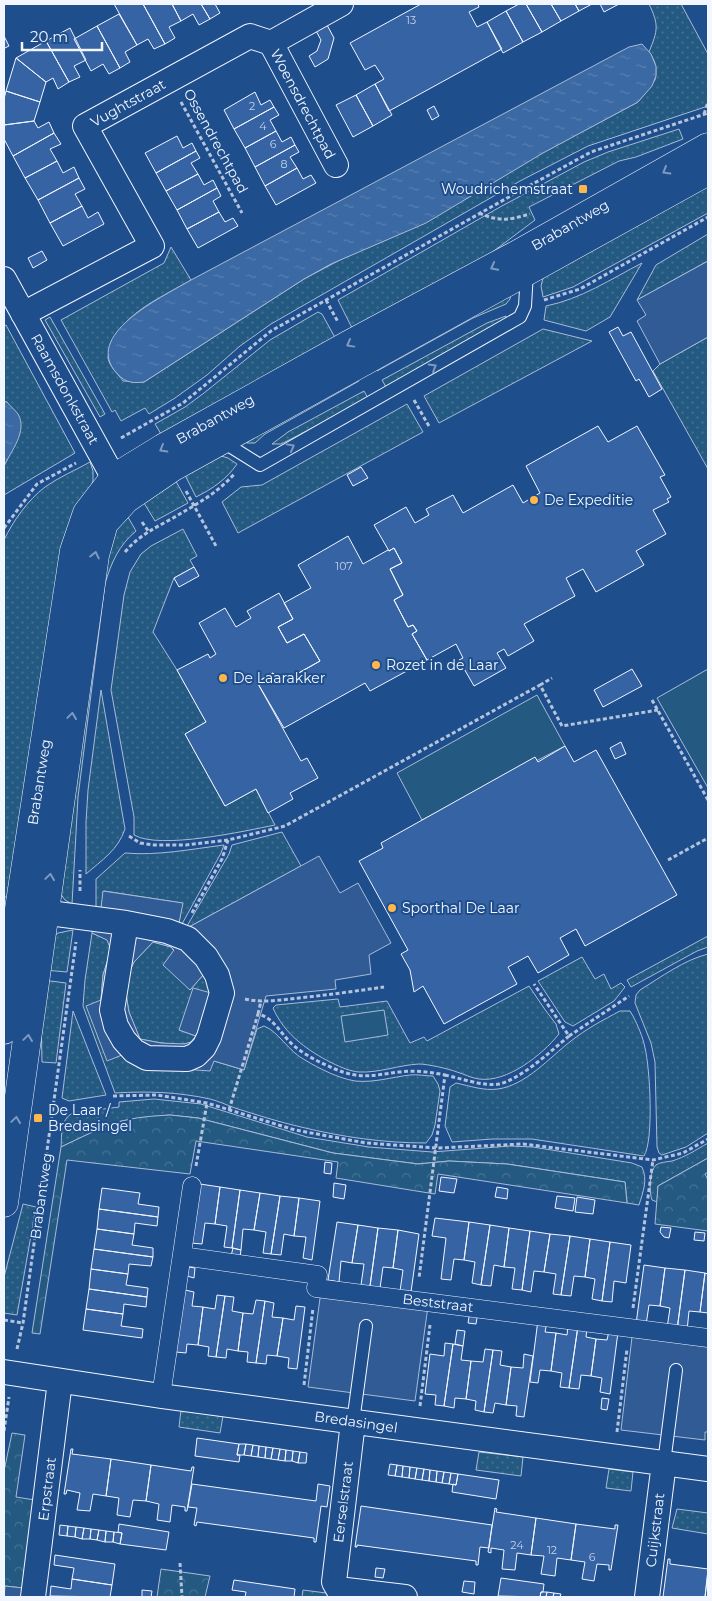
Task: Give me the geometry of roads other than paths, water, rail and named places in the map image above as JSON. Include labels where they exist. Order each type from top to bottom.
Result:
[{"type":"street","points":[[271,43],[341,4]]},
{"type":"street","name":"Vughtstraat","points":[[22,314],[152,246],[86,126],[250,36],[271,43]]},
{"type":"street","name":"Woensdrechtpad","points":[[271,43],[336,165]]},
{"type":"street","name":"Brabantweg","points":[[523,263],[708,146]]},
{"type":"street","name":"Brabantweg","points":[[4,1030],[32,911],[95,555],[104,523],[120,489],[173,467],[216,432],[523,263],[708,171]]},
{"type":"street","name":"Raamsdonkstraat","points":[[4,279],[120,489]]},
{"type":"street","points":[[32,911],[126,923],[167,930],[188,939],[206,957],[217,975],[222,993],[209,1037],[204,1047],[196,1055],[187,1059],[147,1058],[134,1051],[124,1040],[116,1026],[112,1010],[126,923]]},
{"type":"street","name":"Brabantweg","points":[[4,1202],[32,911]]},
{"type":"street","points":[[161,1396],[192,1186]]},
{"type":"street","name":"Beststraat","points":[[182,1256],[318,1275],[316,1288],[708,1338]]},
{"type":"street","name":"Bredasingel","points":[[4,1372],[161,1396],[708,1469]]},
{"type":"street","name":"Erpstraat","points":[[34,1597],[60,1381]]},
{"type":"street","name":"Eerselstraat","points":[[353,1422],[334,1582],[338,1589],[361,1595]]},
{"type":"street","name":"Cuijkstraat","points":[[647,1597],[664,1463]]},
{"type":"street","points":[[361,1595],[405,1597]]},
{"type":"lane","points":[[216,432],[260,465],[520,317],[525,306],[523,263]]},
{"type":"lane","points":[[353,1422],[366,1326]]},
{"type":"lane","points":[[664,1463],[676,1370]]},
{"type":"water","points":[[642,44],[651,54],[656,66],[656,76],[652,86],[638,102],[543,153],[426,223],[331,264],[304,279],[144,382],[134,383],[127,381],[114,370],[108,356],[111,342],[119,329],[133,316],[164,295],[629,47]]},
{"type":"water","points":[[4,402],[7,402],[18,414],[21,420],[21,427],[17,441],[4,466]]},
{"type":"place","name":"Woudrichemstraat","points":[[583,189]]},
{"type":"place","name":"De Expeditie","points":[[534,500]]},
{"type":"place","name":"Rozet in de Laar","points":[[376,665]]},
{"type":"place","name":"De Laarakker","points":[[223,678]]},
{"type":"place","name":"Sporthal De Laar","points":[[392,908]]},
{"type":"place","name":"De Laar / Bredasingel","points":[[38,1118]]}]
